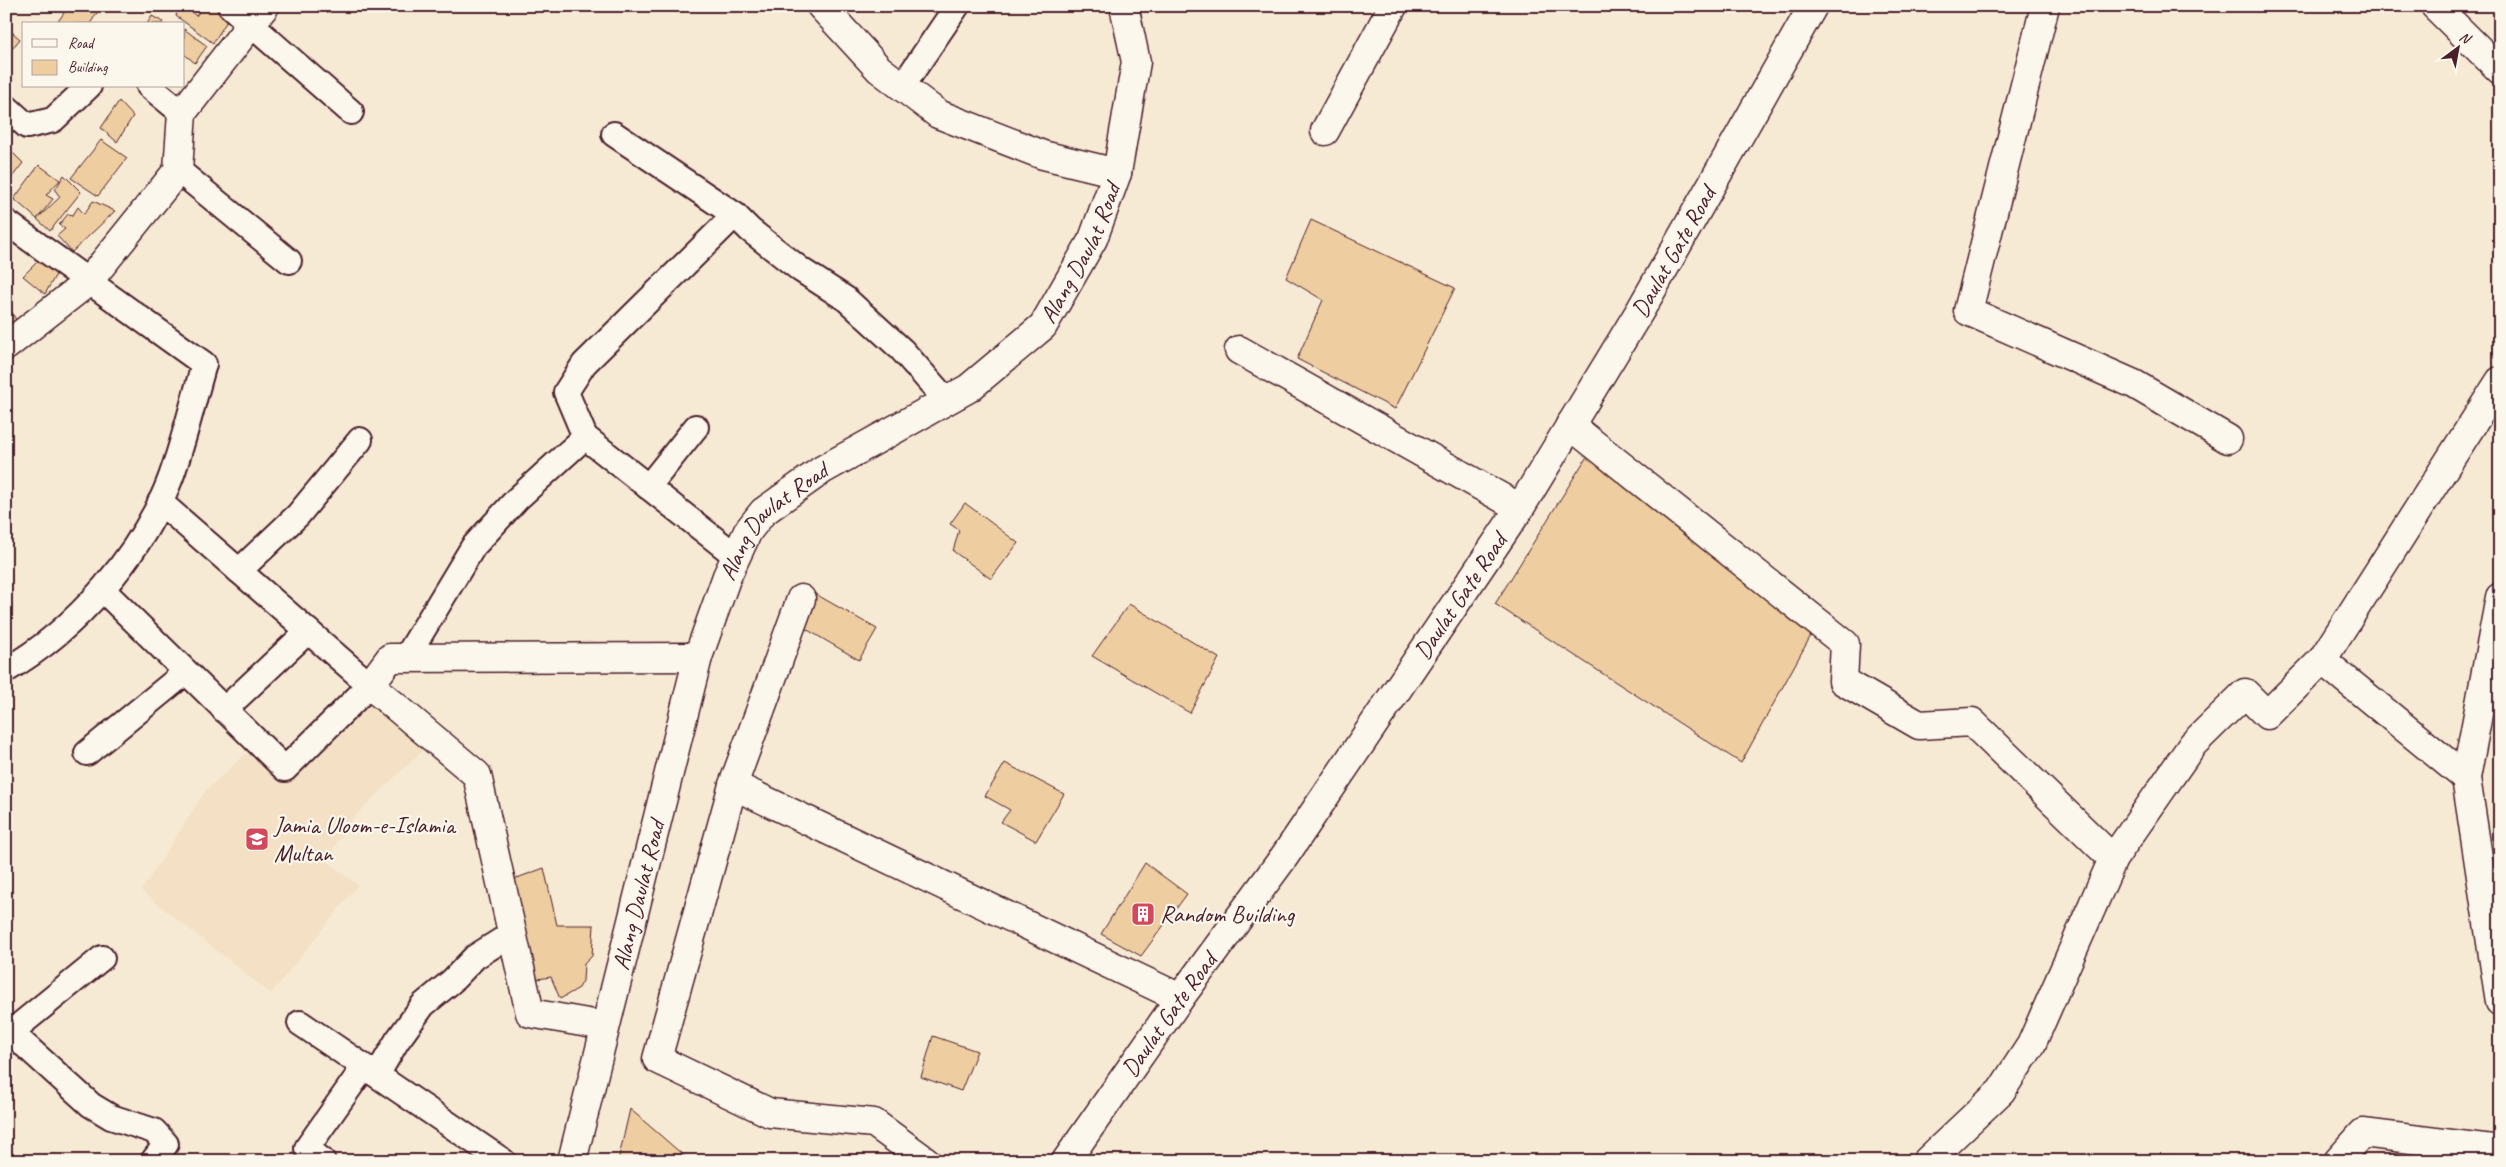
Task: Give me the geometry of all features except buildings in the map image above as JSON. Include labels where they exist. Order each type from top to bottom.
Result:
[{"type":"street","points":[[821,6],[879,69],[938,114],[1043,155],[1117,172]]},
{"type":"street","name":"Alang Daulat Road","points":[[572,1161],[698,657],[736,556],[748,531],[763,512],[822,470],[969,388],[1043,326],[1093,239],[1117,172],[1136,62],[1124,6]]},
{"type":"street","points":[[1325,132],[1394,6]]},
{"type":"street","name":"Daulat Gate Road","points":[[1066,1161],[1180,998],[1284,857],[1520,508],[1641,309],[1813,6]]},
{"type":"street","points":[[2045,6],[1968,311],[2134,384],[2228,439]]},
{"type":"street","points":[[2435,6],[2500,70]]},
{"type":"street","points":[[6,346],[88,282],[178,170],[182,112],[258,15]]},
{"type":"street","points":[[1239,350],[1520,508]]},
{"type":"street","points":[[1927,1161],[2001,1091],[2031,1046],[2113,859],[2193,744],[2246,693],[2267,714],[2322,660],[2500,381]]},
{"type":"street","points":[[1570,424],[1845,644],[1843,681],[1919,725],[1972,722],[2113,859]]},
{"type":"street","points":[[2500,597],[2466,778],[2500,1002]]},
{"type":"street","points":[[801,599],[733,785],[657,1059],[770,1112],[874,1123],[926,1161]]},
{"type":"street","points":[[605,1026],[530,1013],[477,774],[370,685],[390,658],[698,657]]},
{"type":"street","points":[[2322,660],[2466,778]]},
{"type":"street","points":[[733,785],[1180,998]]},
{"type":"street","points":[[2338,1161],[2363,1133],[2500,1150]]},
{"type":"lane","points":[[230,6],[258,15],[351,112]]},
{"type":"lane","points":[[902,87],[957,6]]},
{"type":"lane","points":[[6,107],[27,126],[53,120],[87,88]]},
{"type":"lane","points":[[152,88],[182,112]]},
{"type":"lane","points":[[614,134],[735,215],[750,230],[801,270],[846,299],[902,350],[946,400]]},
{"type":"lane","points":[[178,170],[289,261]]},
{"type":"lane","points":[[735,215],[584,364],[566,392],[585,437],[736,556]]},
{"type":"lane","points":[[6,222],[204,364],[171,477],[160,502],[128,557],[103,590],[32,655],[6,670]]},
{"type":"lane","points":[[648,487],[696,427]]},
{"type":"lane","points":[[406,658],[473,547],[517,499],[585,437]]},
{"type":"lane","points":[[239,571],[298,515],[360,440]]},
{"type":"lane","points":[[103,590],[285,769],[370,685],[160,502]]},
{"type":"lane","points":[[224,710],[308,631]]},
{"type":"lane","points":[[87,754],[186,672]]},
{"type":"lane","points":[[323,1161],[307,1148],[397,1041],[423,1004],[452,981],[475,958],[513,933]]},
{"type":"lane","points":[[102,958],[8,1032],[91,1105],[111,1117],[154,1131],[166,1144],[153,1161]]},
{"type":"lane","points":[[300,1023],[503,1161]]},
{"type":"shaded area","name":"Jamia Uloom-e-Islamia Multan","points":[[370,685],[435,739],[353,818],[326,860],[358,885],[271,994],[141,891],[206,790],[257,743],[285,769]]},
{"type":"place","name":"Jamia Uloom-e-Islamia Multan","points":[[257,839]]},
{"type":"place","name":"Random Building","points":[[1143,914]]}]
